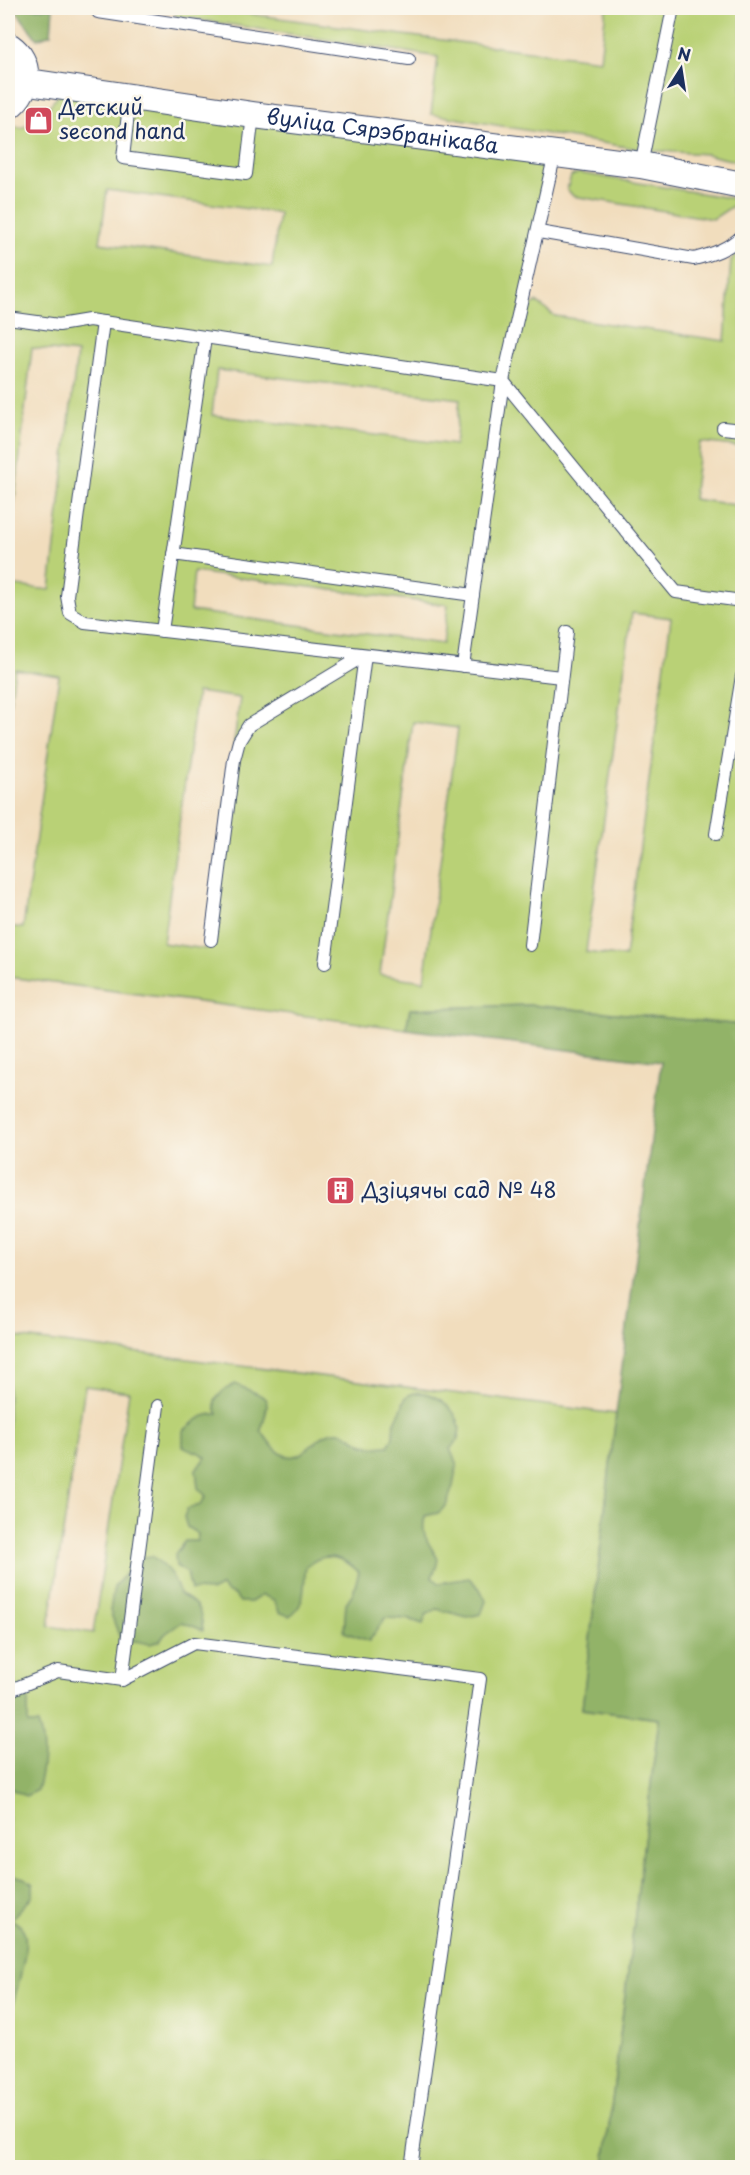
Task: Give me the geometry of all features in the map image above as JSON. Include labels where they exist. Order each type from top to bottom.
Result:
[{"type":"street","points":[[8,49],[19,61],[22,71],[15,92]]},
{"type":"street","name":"вуліца Сярэбранікава","points":[[15,92],[130,96],[254,115],[641,165],[742,185]]},
{"type":"lane","points":[[96,8],[98,12],[409,59]]},
{"type":"lane","points":[[641,165],[673,8]]},
{"type":"lane","points":[[130,96],[123,158],[246,174],[254,115]]},
{"type":"lane","points":[[463,666],[503,381],[539,232],[555,153]]},
{"type":"lane","points":[[539,232],[694,259],[717,253],[742,236]]},
{"type":"lane","points":[[8,318],[59,325],[90,320],[503,381],[675,592],[742,601]]},
{"type":"lane","points":[[103,322],[66,596],[69,613],[85,622],[561,677]]},
{"type":"lane","points":[[162,631],[205,338]]},
{"type":"lane","points":[[723,428],[742,430]]},
{"type":"lane","points":[[173,554],[473,595]]},
{"type":"lane","points":[[530,945],[567,632]]},
{"type":"lane","points":[[211,940],[234,760],[239,741],[249,725],[365,655]]},
{"type":"lane","points":[[325,963],[365,655]]},
{"type":"lane","points":[[716,834],[742,676]]},
{"type":"lane","points":[[122,1680],[158,1406]]},
{"type":"lane","points":[[8,1691],[58,1671],[122,1680],[194,1643],[480,1679],[411,2168]]},
{"type":"green space","points":[[14,8],[53,8],[51,34],[37,39]]},
{"type":"green space","points":[[176,8],[207,8],[600,60],[606,8],[742,8],[742,163],[706,154],[644,150],[431,114],[438,57],[175,16]]},
{"type":"green space","points":[[65,87],[555,153],[519,316],[536,302],[555,316],[725,341],[731,260],[742,248],[742,447],[700,442],[693,499],[742,506],[742,1025],[529,1005],[410,1009],[406,1029],[8,977],[8,926],[23,928],[59,676],[15,669],[8,717],[8,585],[50,590],[77,353],[32,348],[8,560],[8,125],[22,128],[46,110]],"holes":[[[107,190],[279,213],[272,267],[100,243]],[[217,370],[460,399],[455,445],[212,415]],[[194,572],[448,605],[443,644],[190,611]],[[632,613],[671,618],[625,957],[586,952]],[[197,692],[240,698],[206,949],[163,943]],[[413,722],[458,728],[424,981],[380,975]]]},
{"type":"green space","points":[[579,173],[742,200],[713,219],[573,196],[567,189],[571,176]]},
{"type":"green space","points":[[529,1005],[742,1025],[742,2167],[604,2167],[659,1719],[582,1709],[616,1414],[661,1062],[406,1029],[410,1009]]},
{"type":"green space","points":[[8,1336],[616,1414],[582,1709],[659,1719],[604,2167],[8,2168]],"holes":[[[85,1386],[129,1392],[93,1633],[49,1626]]]},
{"type":"green space","points":[[235,1384],[265,1399],[267,1409],[261,1430],[274,1447],[285,1455],[294,1456],[330,1433],[340,1432],[369,1446],[388,1446],[403,1402],[413,1393],[424,1393],[446,1404],[455,1414],[459,1426],[458,1438],[450,1449],[457,1465],[446,1506],[438,1513],[425,1516],[426,1539],[438,1559],[432,1577],[439,1583],[469,1578],[480,1589],[486,1601],[481,1614],[467,1617],[437,1609],[426,1615],[423,1624],[408,1619],[385,1618],[369,1641],[344,1632],[346,1603],[353,1593],[359,1572],[340,1559],[326,1557],[306,1567],[299,1607],[289,1616],[279,1612],[274,1600],[262,1595],[251,1602],[240,1602],[235,1595],[226,1592],[222,1586],[213,1591],[191,1590],[187,1573],[176,1566],[175,1554],[185,1541],[197,1541],[198,1534],[187,1527],[184,1517],[187,1509],[200,1505],[206,1496],[198,1488],[196,1469],[206,1457],[183,1446],[183,1431],[203,1416],[218,1414],[215,1400],[224,1390]]},
{"type":"green space","points":[[152,1556],[170,1572],[179,1594],[190,1600],[197,1608],[203,1630],[182,1622],[165,1634],[160,1641],[150,1644],[120,1638],[110,1611],[114,1587],[138,1558]]},
{"type":"green space","points":[[8,1683],[28,1693],[28,1724],[38,1724],[42,1740],[42,1765],[37,1790],[26,1796],[13,1790],[8,1781]]},
{"type":"green space","points":[[8,1874],[24,1878],[33,1884],[33,1896],[11,1919],[22,1928],[25,1946],[21,1973],[8,2022]]},
{"type":"place","name":"Детский second hand","points":[[38,120]]},
{"type":"place","name":"Дзіцячы сад № 48","points":[[341,1191]]}]
